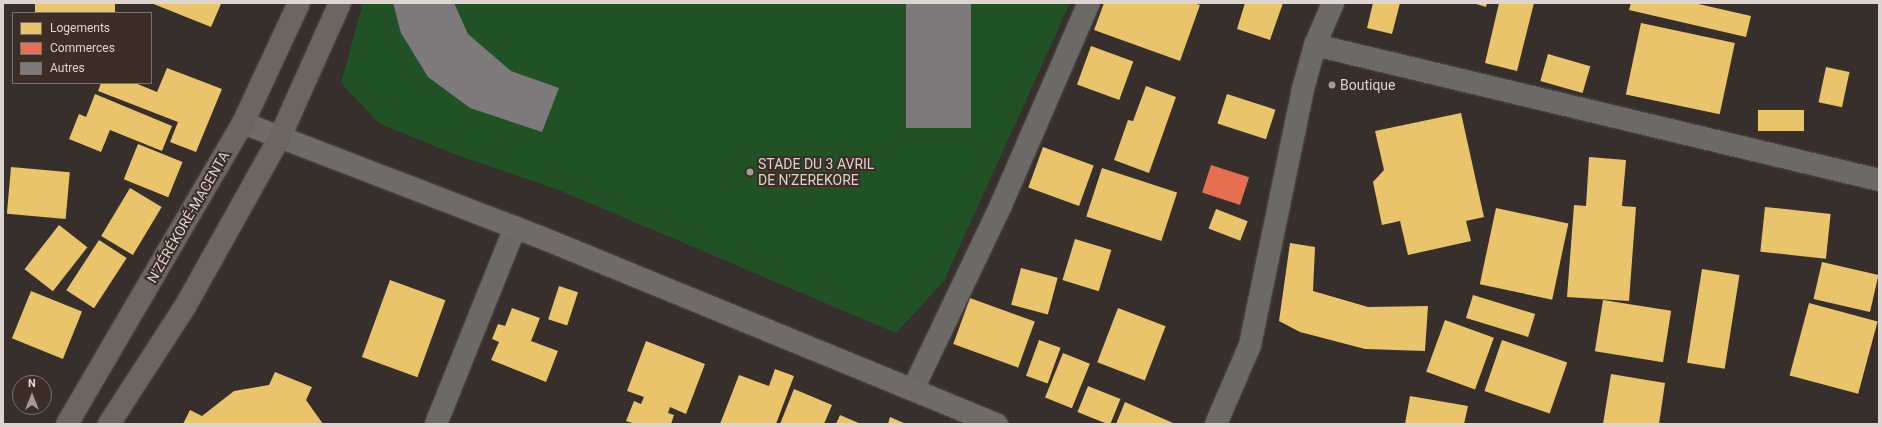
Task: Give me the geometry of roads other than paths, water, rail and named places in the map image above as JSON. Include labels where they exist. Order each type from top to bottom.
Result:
[{"type":"highway","name":"N'ZÉRÉKORÉ-MACENTA","points":[[67,424],[243,123],[298,3]]},
{"type":"highway","points":[[109,424],[186,305],[280,137],[340,3]]},
{"type":"street","points":[[913,389],[1001,205],[1089,3]]},
{"type":"street","points":[[1216,424],[1250,344],[1303,89],[1315,45],[1333,3]]},
{"type":"street","points":[[1315,45],[1879,180]]},
{"type":"street","points":[[243,123],[515,227],[913,389],[973,420],[998,424]]},
{"type":"street","points":[[436,424],[515,227]]},
{"type":"place","name":"Boutique","points":[[1332,85]]},
{"type":"place","name":"STADE DU 3 AVRIL DE N'ZEREKORE","points":[[750,172]]}]
